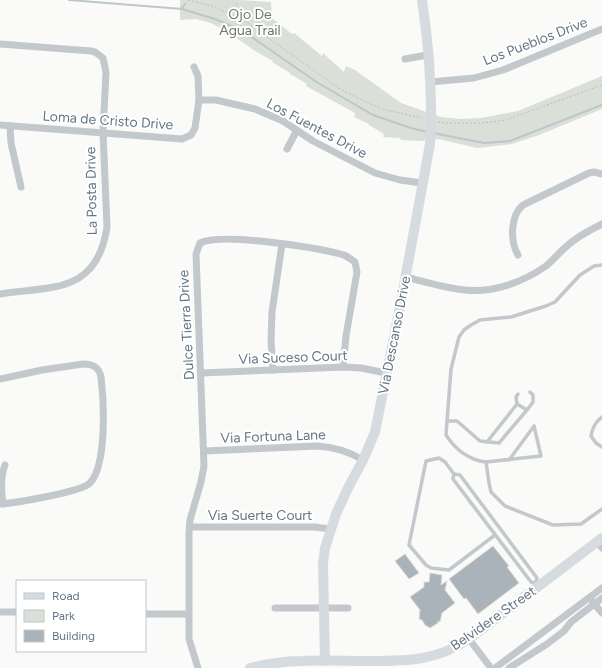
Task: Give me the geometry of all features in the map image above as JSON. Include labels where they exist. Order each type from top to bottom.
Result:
[{"type":"street","name":"Via Descanso Drive","points":[[325,661],[323,564],[325,548],[346,493],[375,432],[406,277],[431,127],[430,82],[422,0]]},
{"type":"street","name":"Los Pueblos Drive","points":[[430,82],[474,78],[504,70],[602,30]]},
{"type":"street","name":"La Posta Drive","points":[[0,44],[91,51],[101,55],[103,58],[106,72],[103,132],[107,227],[105,240],[98,257],[84,274],[67,284],[47,289],[0,294]]},
{"type":"street","points":[[405,58],[427,55]]},
{"type":"street","name":"Loma de Cristo Drive","points":[[0,125],[182,139],[190,135],[195,128],[199,100],[198,76],[194,67]]},
{"type":"street","name":"Los Fuentes Drive","points":[[199,100],[216,100],[255,109],[283,121],[330,151],[375,172],[400,180],[422,183]]},
{"type":"street","points":[[10,126],[11,143],[21,187]]},
{"type":"street","points":[[287,149],[297,130]]},
{"type":"street","points":[[518,255],[514,249],[512,238],[515,216],[518,209],[523,205],[589,173],[594,172],[602,174]]},
{"type":"street","points":[[406,277],[466,290],[505,286],[535,273],[554,259],[579,236],[602,224]]},
{"type":"street","name":"Dulce Tierra Drive","points":[[198,668],[189,639],[188,614],[190,527],[194,504],[204,466],[196,254],[198,246],[204,241],[210,240],[259,241],[345,256],[355,262],[357,272],[346,336],[343,367]]},
{"type":"street","points":[[273,370],[271,341],[272,312],[282,244]]},
{"type":"street","points":[[0,379],[42,370],[83,364],[95,366],[101,377],[103,426],[101,450],[94,477],[87,485],[45,497],[1,504],[1,478],[5,464]]},
{"type":"street","name":"Via Suceso Court","points":[[201,373],[343,367],[361,368],[386,373]]},
{"type":"street","name":"Via Fortuna Lane","points":[[204,451],[317,446],[333,447],[363,460]]},
{"type":"street","name":"Via Suerte Court","points":[[190,527],[314,527],[331,529]]},
{"type":"street","name":"Belvidere Street","points":[[250,668],[291,661],[410,661],[440,654],[455,647],[468,638],[538,584],[600,542]]},
{"type":"street","points":[[495,668],[602,588]]},
{"type":"street","points":[[590,598],[602,613]]},
{"type":"street","points":[[509,668],[547,644],[564,631],[571,622],[602,598]]},
{"type":"street","points":[[275,608],[348,608]]},
{"type":"street","points":[[0,612],[16,612]]},
{"type":"street","points":[[146,614],[188,614]]},
{"type":"street","points":[[545,631],[547,644]]},
{"type":"street","points":[[468,638],[491,668]]},
{"type":"lane","points":[[509,460],[534,426],[541,456],[509,460],[486,462],[477,461],[457,449],[446,435],[451,369],[459,337],[471,324],[480,320],[511,317],[555,302],[584,273],[594,266],[602,266]]},
{"type":"lane","points":[[447,421],[457,421],[480,441],[499,443],[532,402],[533,395],[530,392]]},
{"type":"lane","points":[[487,442],[517,404],[516,397],[518,394]]},
{"type":"lane","points":[[517,404],[527,410]]},
{"type":"lane","points":[[602,417],[598,419],[591,436],[596,443],[602,447]]},
{"type":"lane","points":[[454,474],[453,479],[495,535],[531,582],[538,584],[537,578],[460,475],[454,474],[439,458],[426,461],[409,545],[426,565],[431,568],[449,570],[495,535]]},
{"type":"lane","points":[[486,462],[491,492],[505,506],[553,525],[581,524],[602,509]]},
{"type":"lane","points":[[468,499],[474,493]]},
{"type":"lane","points":[[484,520],[490,515]]},
{"type":"path","points":[[188,0],[212,6],[246,22],[340,89],[382,109],[431,127],[445,123],[483,123],[506,120],[602,85]]},
{"type":"path","points":[[233,16],[237,2]]},
{"type":"green space","name":"Ojo De Agua Trail","points":[[180,0],[239,0],[271,2],[272,18],[292,34],[294,33],[322,56],[323,53],[344,72],[346,66],[355,70],[401,103],[441,117],[461,119],[481,118],[518,111],[602,76],[602,109],[539,135],[512,144],[477,148],[439,139],[419,141],[383,137],[384,134],[369,124],[354,117],[355,113],[306,86],[307,84],[228,32],[211,23],[196,19],[180,20]]},
{"type":"building","points":[[493,546],[509,566],[507,567],[519,583],[478,614],[466,598],[464,599],[449,579]]},
{"type":"building","points":[[405,554],[419,573],[409,579],[395,561]]},
{"type":"building","points":[[430,573],[442,575],[441,585],[447,581],[445,590],[455,603],[442,613],[440,622],[438,621],[438,623],[430,628],[419,619],[420,610],[410,597],[424,587],[424,582],[429,582]]},
{"type":"waterway","points":[[69,0],[182,9],[215,19],[243,31],[318,83],[373,115],[427,132]]},
{"type":"waterway","points":[[181,9],[185,4]]},
{"type":"waterway","points":[[433,133],[484,143],[510,141],[602,105]]}]
